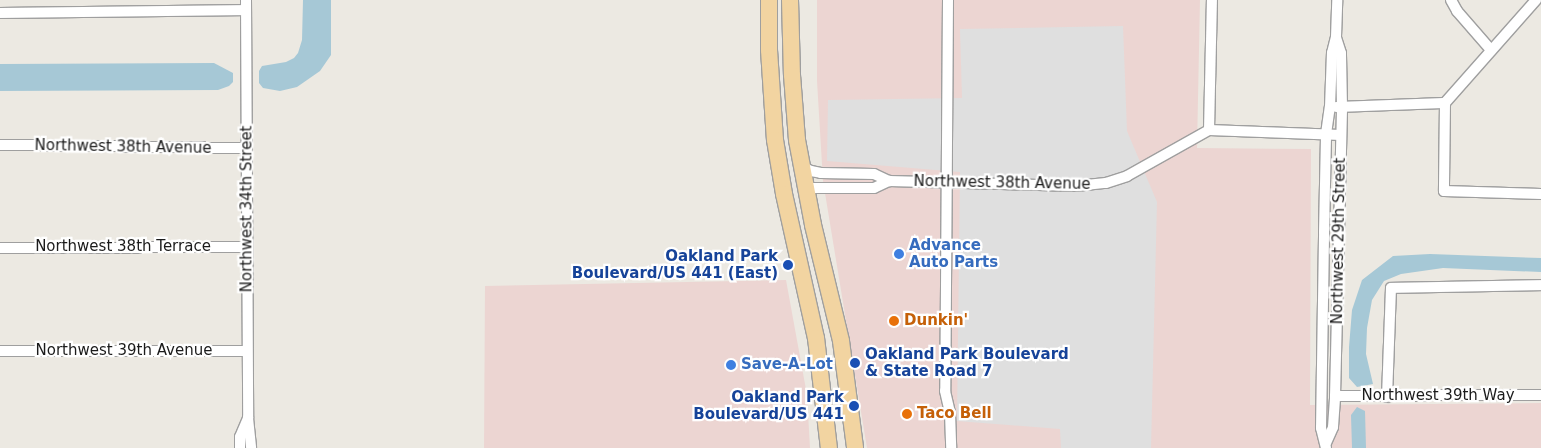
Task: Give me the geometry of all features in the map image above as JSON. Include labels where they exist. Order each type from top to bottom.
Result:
[{"type":"main road","points":[[769,0],[771,86],[784,194],[816,338],[829,448]]},
{"type":"main road","points":[[790,0],[794,108],[801,166],[841,341],[855,448]]},
{"type":"main road","points":[[780,164],[805,188]]},
{"type":"street","points":[[948,0],[945,391],[950,413],[951,448]]},
{"type":"street","points":[[1212,0],[1209,130],[1341,134]]},
{"type":"street","name":"Northwest 29th Street","points":[[1326,446],[1321,428],[1321,391],[1326,134],[1330,107],[1332,53],[1336,37],[1336,0]]},
{"type":"street","points":[[1451,0],[1457,11],[1491,50]]},
{"type":"street","points":[[1536,0],[1445,103],[1444,191],[1541,194]]},
{"type":"street","points":[[0,13],[246,5]]},
{"type":"street","name":"Northwest 34th Street","points":[[246,5],[248,418],[251,448]]},
{"type":"street","name":"Northwest 29th Street","points":[[1326,446],[1333,427],[1335,396],[1342,107],[1340,53],[1336,37]]},
{"type":"street","points":[[1330,107],[1445,103]]},
{"type":"street","name":"Northwest 38th Avenue","points":[[801,166],[818,173],[874,174],[889,181],[1048,187],[1106,183],[1143,168],[1209,130]]},
{"type":"street","name":"Northwest 38th Avenue","points":[[0,145],[246,148]]},
{"type":"street","name":"Northwest 38th Avenue","points":[[805,188],[874,188],[889,181]]},
{"type":"street","name":"Northwest 38th Terrace","points":[[0,248],[247,247]]},
{"type":"street","points":[[1387,396],[1391,288],[1541,284]]},
{"type":"street","name":"Northwest 39th Avenue","points":[[0,351],[248,351]]},
{"type":"street","name":"Northwest 39th Way","points":[[1335,396],[1541,395]]},
{"type":"street","name":"Northwest 34th Street","points":[[240,448],[240,437],[248,418]]},
{"type":"shaded area","points":[[817,0],[1200,0],[1197,148],[1311,149],[1310,405],[1541,403],[1541,448],[867,448],[823,181],[817,81]]},
{"type":"shaded area","points":[[1123,26],[1127,131],[1157,202],[1151,448],[1061,448],[1060,429],[957,421],[960,172],[827,161],[828,100],[962,98],[960,29]]},
{"type":"shaded area","points":[[786,280],[807,395],[810,448],[484,448],[485,286]]},
{"type":"water","points":[[303,0],[331,0],[331,55],[320,71],[297,87],[280,91],[263,88],[259,83],[259,71],[262,66],[286,62],[294,58],[298,53],[302,40]]},
{"type":"water","points":[[214,63],[233,73],[233,82],[229,86],[218,90],[0,91],[0,64]]},
{"type":"water","points":[[1430,254],[1541,258],[1541,272],[1443,268],[1401,274],[1384,281],[1372,300],[1367,328],[1366,354],[1373,384],[1357,387],[1349,378],[1349,347],[1352,310],[1362,280],[1393,256]]},
{"type":"water","points":[[1357,407],[1365,411],[1366,448],[1352,448],[1351,415]]},
{"type":"place","name":"Advance Auto Parts","points":[[899,254]]},
{"type":"place","name":"Oakland Park Boulevard/US 441 (East)","points":[[788,265]]},
{"type":"place","name":"Dunkin'","points":[[894,321]]},
{"type":"place","name":"Oakland Park Boulevard & State Road 7","points":[[855,363]]},
{"type":"place","name":"Save-A-Lot","points":[[731,365]]},
{"type":"place","name":"Oakland Park Boulevard/US 441","points":[[854,406]]},
{"type":"place","name":"Taco Bell","points":[[907,414]]}]
